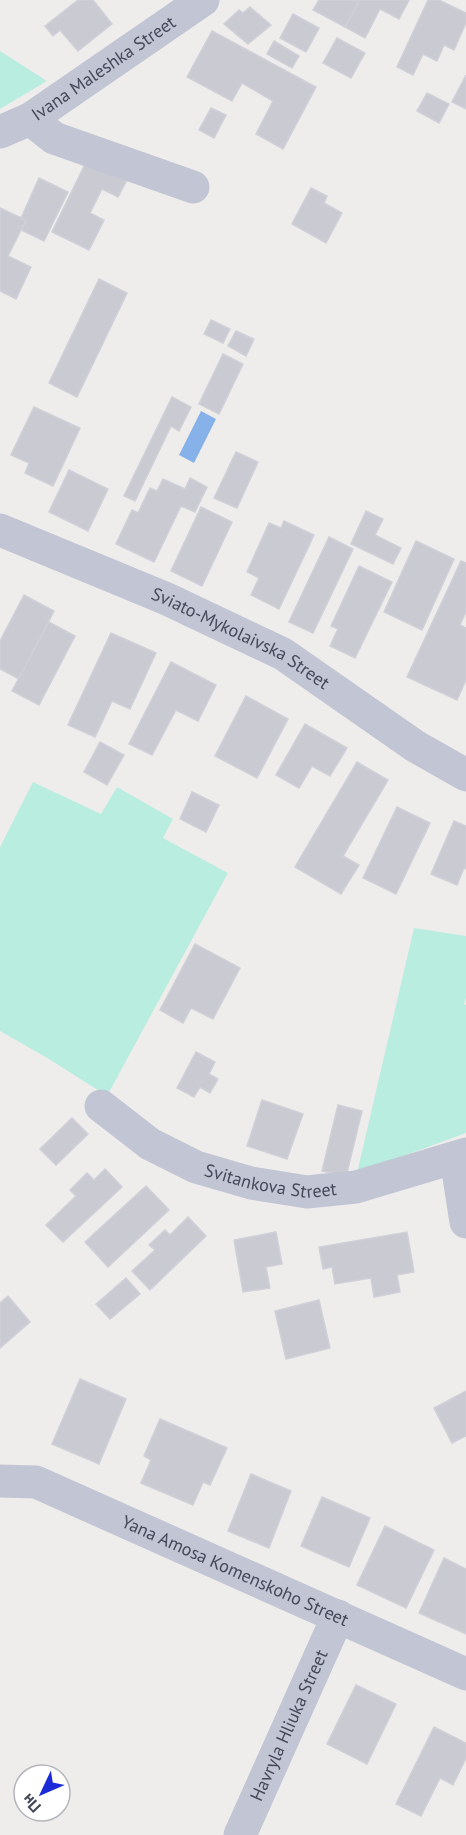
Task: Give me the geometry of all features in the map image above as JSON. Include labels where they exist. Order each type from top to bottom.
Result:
[{"type":"street","name":"Ivana Maleshka Street","points":[[0,132],[30,119],[202,0]]},
{"type":"street","points":[[30,119],[54,138],[193,188]]},
{"type":"street","name":"Sviato-Mykolaivska Street","points":[[0,530],[167,599],[283,654],[415,746],[466,775]]},
{"type":"street","name":"Svitankova Street","points":[[101,1106],[150,1144],[196,1167],[251,1183],[306,1192],[356,1187],[461,1156],[466,1222]]},
{"type":"street","name":"Yana Amosa Komenskoho Street","points":[[0,1481],[36,1482],[465,1670]]},
{"type":"street","name":"Havryla Hliuka Street","points":[[240,1835],[338,1616]]},
{"type":"green space","points":[[0,51],[47,81],[0,109]]},
{"type":"green space","points":[[33,782],[101,814],[117,787],[173,819],[163,838],[228,873],[107,1096],[0,1031],[0,847]]},
{"type":"green space","points":[[414,928],[466,936],[466,998],[464,1004],[466,1005],[466,1133],[357,1173]]},
{"type":"water","points":[[201,411],[216,419],[194,463],[179,455]]},
{"type":"building","points":[[78,0],[93,0],[112,24],[78,51],[60,30],[53,36],[45,26]]},
{"type":"building","points":[[319,0],[360,0],[345,27],[313,10]]},
{"type":"building","points":[[360,0],[409,0],[399,19],[380,9],[365,38],[345,27]]},
{"type":"building","points":[[428,0],[439,0],[466,13],[466,23],[454,50],[444,45],[437,61],[423,54],[413,75],[397,67]]},
{"type":"building","points":[[250,7],[271,25],[248,44],[224,24],[239,10],[243,13]]},
{"type":"building","points":[[293,14],[319,28],[306,52],[280,38]]},
{"type":"building","points":[[212,31],[316,87],[283,149],[256,134],[273,101],[242,83],[232,101],[187,77]]},
{"type":"building","points":[[337,38],[365,53],[351,78],[323,63]]},
{"type":"building","points":[[274,41],[299,56],[292,68],[267,54]]},
{"type":"building","points":[[466,75],[466,109],[452,102]]},
{"type":"building","points":[[427,93],[449,104],[439,123],[417,111]]},
{"type":"building","points":[[211,108],[226,115],[214,138],[199,130]]},
{"type":"building","points":[[88,158],[128,178],[118,197],[102,189],[90,213],[104,220],[89,250],[52,232]]},
{"type":"building","points":[[39,178],[68,192],[44,241],[21,230],[26,220],[21,218]]},
{"type":"building","points":[[311,188],[327,196],[324,203],[342,213],[326,243],[292,224]]},
{"type":"building","points":[[0,208],[26,220],[8,256],[31,267],[16,299],[0,291]]},
{"type":"building","points":[[99,279],[127,293],[77,397],[49,383]]},
{"type":"building","points":[[211,320],[230,329],[223,343],[204,334]]},
{"type":"building","points":[[236,331],[254,339],[246,356],[228,346]]},
{"type":"building","points":[[223,354],[243,364],[219,414],[199,404]]},
{"type":"building","points":[[172,397],[191,407],[179,431],[171,426],[135,501],[124,496]]},
{"type":"building","points":[[34,407],[80,428],[53,486],[25,473],[29,463],[11,455]]},
{"type":"building","points":[[236,452],[258,462],[237,508],[214,498]]},
{"type":"building","points":[[69,470],[108,489],[88,531],[49,512]]},
{"type":"building","points":[[190,478],[207,487],[195,512],[181,506],[154,562],[116,544],[132,510],[138,513],[150,488],[157,491],[163,479],[185,489]]},
{"type":"building","points":[[201,507],[232,522],[202,586],[171,571]]},
{"type":"building","points":[[366,511],[383,519],[375,535],[401,548],[393,564],[351,544]]},
{"type":"building","points":[[284,521],[314,535],[279,609],[251,595],[259,578],[247,572],[269,523],[281,528]]},
{"type":"building","points":[[329,537],[353,549],[313,633],[289,622]]},
{"type":"building","points":[[416,541],[454,559],[422,630],[384,612]]},
{"type":"building","points":[[461,561],[466,563],[466,612],[460,625],[466,628],[466,680],[457,700],[407,677]]},
{"type":"building","points":[[359,566],[392,582],[355,658],[330,646],[338,629],[331,626]]},
{"type":"building","points":[[24,595],[54,611],[19,679],[0,669],[0,641]]},
{"type":"building","points":[[49,622],[75,636],[39,705],[12,691]]},
{"type":"building","points":[[111,633],[156,653],[130,709],[112,701],[95,737],[68,725]]},
{"type":"building","points":[[171,662],[216,685],[198,721],[176,710],[152,755],[129,744]]},
{"type":"building","points":[[246,696],[288,719],[257,778],[215,756]]},
{"type":"building","points":[[305,724],[347,748],[330,776],[312,766],[299,788],[276,775]]},
{"type":"building","points":[[100,742],[124,755],[107,785],[84,772]]},
{"type":"building","points":[[357,762],[388,780],[343,856],[359,865],[341,894],[295,867]]},
{"type":"building","points":[[192,792],[219,805],[206,832],[180,819]]},
{"type":"building","points":[[397,807],[430,823],[396,894],[363,878]]},
{"type":"building","points":[[454,821],[466,826],[466,869],[464,868],[457,885],[431,874]]},
{"type":"building","points":[[195,944],[240,968],[213,1019],[191,1008],[183,1023],[160,1010]]},
{"type":"building","points":[[196,1052],[215,1062],[209,1074],[218,1079],[210,1093],[200,1087],[194,1097],[177,1088]]},
{"type":"building","points":[[262,1100],[303,1114],[287,1159],[247,1146]]},
{"type":"building","points":[[338,1105],[362,1111],[346,1177],[322,1171]]},
{"type":"building","points":[[72,1118],[88,1134],[56,1165],[40,1149]]},
{"type":"building","points":[[105,1169],[122,1187],[63,1242],[46,1225],[76,1196],[70,1190],[87,1173],[94,1180]]},
{"type":"building","points":[[146,1186],[169,1210],[108,1267],[85,1242]]},
{"type":"building","points":[[188,1217],[206,1236],[150,1290],[132,1271],[155,1250],[149,1245],[165,1230],[170,1235]]},
{"type":"building","points":[[276,1232],[282,1264],[266,1267],[270,1288],[243,1292],[234,1240]]},
{"type":"building","points":[[407,1232],[414,1272],[397,1275],[400,1292],[374,1297],[371,1278],[335,1284],[332,1267],[323,1269],[319,1247]]},
{"type":"building","points":[[126,1278],[140,1294],[110,1319],[96,1304]]},
{"type":"building","points":[[8,1296],[30,1322],[0,1348],[0,1303]]},
{"type":"building","points":[[319,1300],[330,1348],[286,1359],[275,1311]]},
{"type":"building","points":[[80,1379],[126,1399],[99,1464],[52,1444]]},
{"type":"building","points":[[466,1391],[466,1436],[452,1443],[434,1408]]},
{"type":"building","points":[[160,1419],[227,1448],[210,1485],[203,1482],[193,1505],[141,1483],[151,1460],[144,1456]]},
{"type":"building","points":[[251,1474],[291,1491],[269,1548],[228,1531]]},
{"type":"building","points":[[322,1497],[370,1518],[349,1567],[301,1546]]},
{"type":"building","points":[[385,1526],[434,1550],[406,1608],[357,1585]]},
{"type":"building","points":[[444,1558],[466,1569],[466,1634],[419,1613]]},
{"type":"building","points":[[356,1685],[396,1704],[367,1764],[327,1744]]},
{"type":"building","points":[[434,1727],[466,1743],[466,1758],[453,1785],[440,1778],[421,1816],[396,1804]]}]
